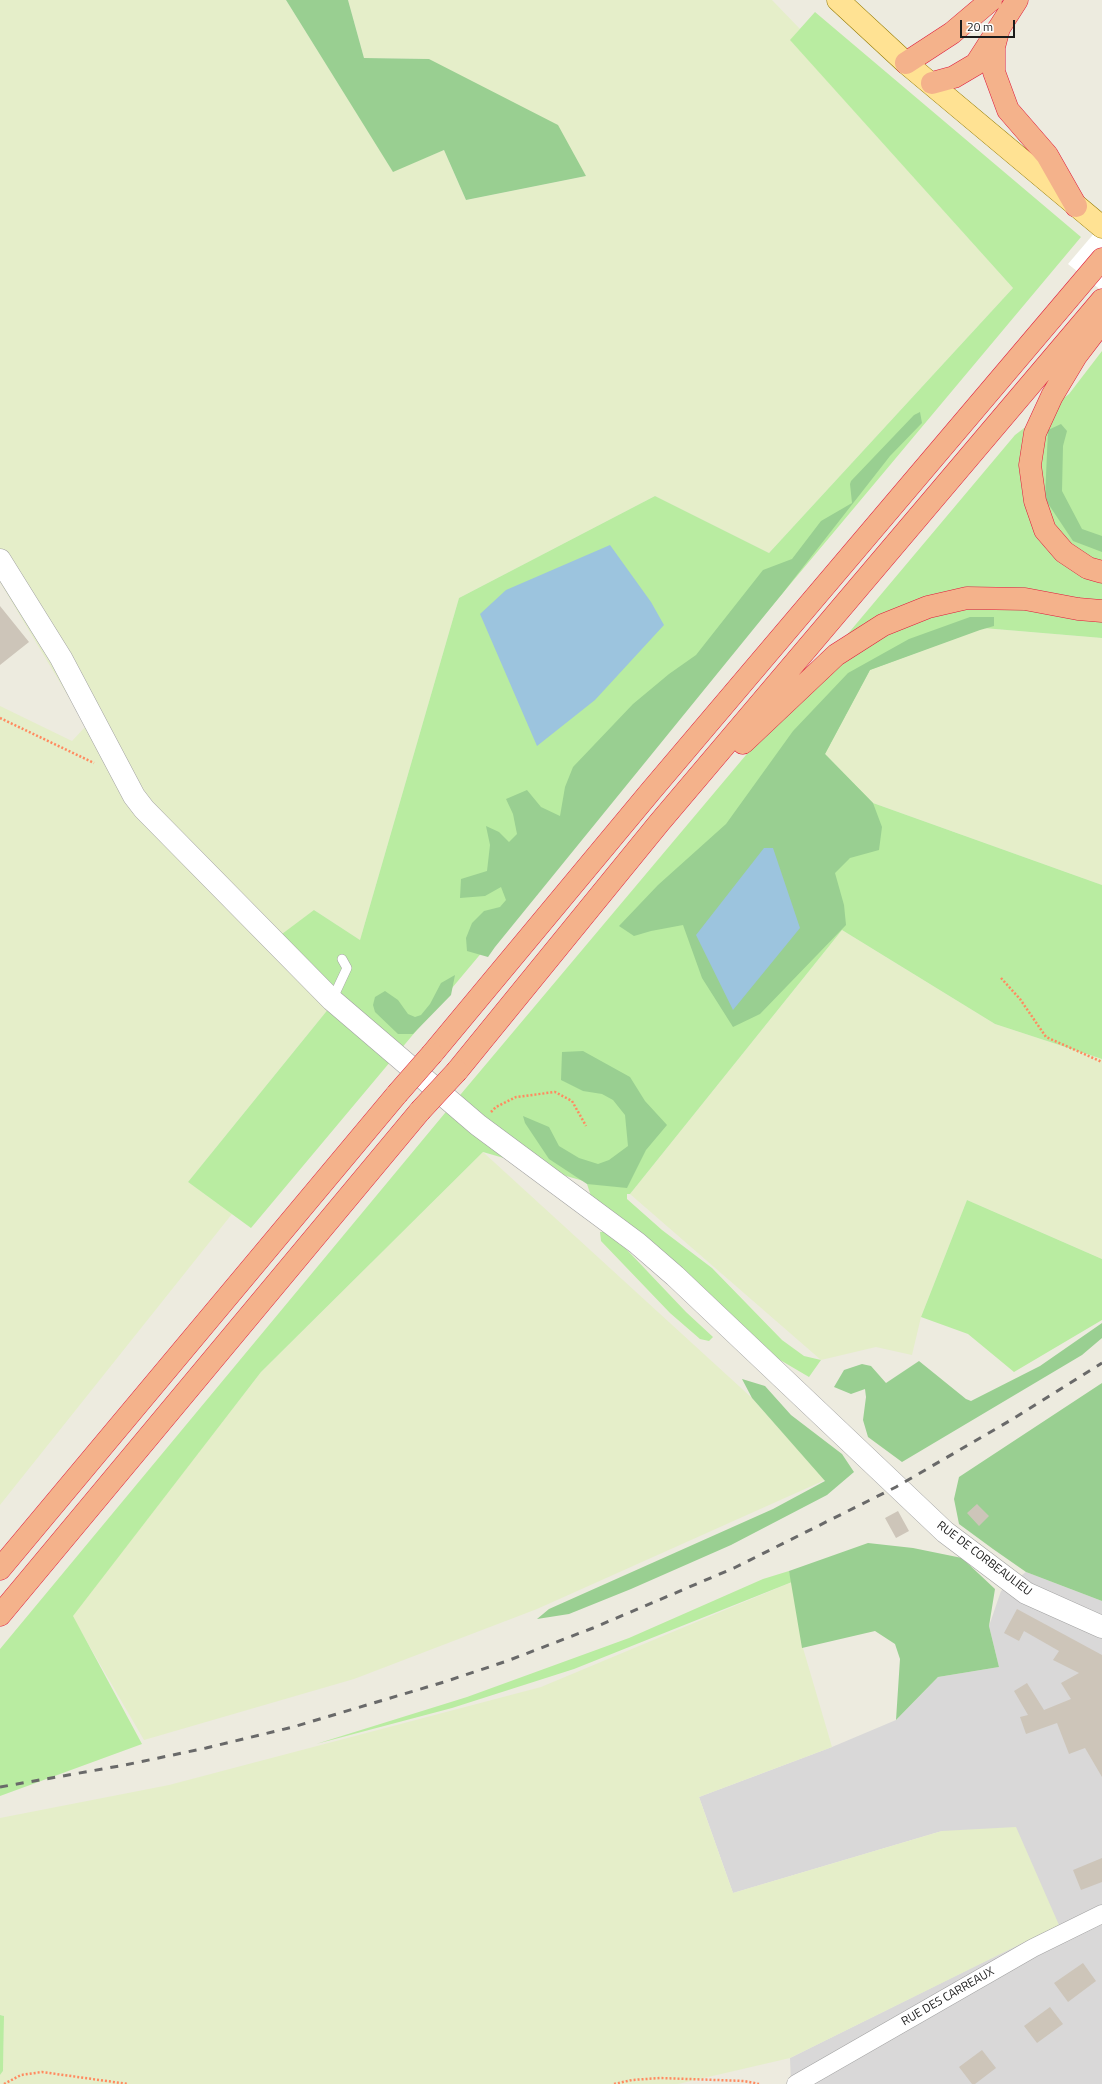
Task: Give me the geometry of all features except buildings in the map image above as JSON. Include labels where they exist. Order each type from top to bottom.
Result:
[{"type":"highway","points":[[906,63],[952,33],[991,0]]},
{"type":"highway","points":[[932,83],[954,77],[976,64],[1018,0]]},
{"type":"highway","points":[[999,28],[994,47],[994,72],[1008,110],[1047,155],[1076,206]]},
{"type":"highway","points":[[0,1569],[650,792],[1102,259]]},
{"type":"highway","points":[[0,1615],[420,1111],[457,1071],[659,823],[1102,300]]},
{"type":"highway","points":[[1102,322],[1076,356],[1052,396],[1035,433],[1030,465],[1035,501],[1045,530],[1064,552],[1088,568],[1102,572]]},
{"type":"highway","points":[[659,823],[836,655],[883,624],[928,607],[967,598],[1025,599],[1078,609],[1102,611]]},
{"type":"main road","points":[[838,0],[906,63],[932,83],[1102,227]]},
{"type":"street","name":"RUE DE CORBEAULIEU","points":[[0,560],[61,658],[134,796],[144,809],[332,1000],[478,1125],[636,1243],[675,1276],[945,1532],[1026,1593],[1102,1627]]},
{"type":"street","name":"RUE DES CARREAUX","points":[[796,2084],[1033,1948],[1102,1914]]},
{"type":"lane","points":[[332,1000],[347,968],[342,959]]},
{"type":"path","points":[[0,718],[98,765]]},
{"type":"path","points":[[1001,978],[1020,999],[1046,1037],[1102,1062]]},
{"type":"path","points":[[478,1125],[496,1106],[516,1097],[555,1092],[572,1101],[586,1126]]},
{"type":"path","points":[[4,2084],[21,2075],[42,2072],[128,2084]]},
{"type":"path","points":[[614,2084],[632,2080],[660,2078],[744,2081],[759,2084]]},
{"type":"shaded area","points":[[1026,1572],[1102,1601],[1102,2084],[791,2084],[790,2058],[1058,1925],[942,1831],[733,1893],[699,1797],[832,1747],[896,1720],[938,1677],[999,1667],[989,1626],[1001,1591]]},
{"type":"green space","points":[[0,0],[286,0],[393,171],[444,150],[466,200],[586,176],[429,59],[364,58],[348,0],[772,0],[800,29],[791,40],[1013,288],[769,553],[655,496],[459,598],[360,940],[314,910],[338,997],[188,1182],[232,1214],[0,1505],[0,706],[72,741],[86,726],[0,582]]},
{"type":"green space","points":[[286,0],[348,0],[364,58],[429,59],[558,125],[586,176],[466,200],[444,150],[393,172]]},
{"type":"green space","points":[[815,12],[1081,237],[251,1228],[188,1182],[338,997],[282,934],[314,910],[360,940],[459,598],[655,496],[769,553],[1013,288],[790,40]]},
{"type":"green space","points":[[1102,351],[1102,638],[983,628],[870,670],[825,754],[873,803],[1102,885],[1102,1059],[995,1024],[842,930],[630,1194],[627,1194],[627,1199],[662,1230],[712,1268],[782,1340],[804,1356],[821,1360],[809,1377],[775,1357],[591,1196],[587,1184],[594,1184],[483,1152],[261,1372],[73,1616],[142,1744],[0,1796],[0,1649],[445,1113],[1015,435],[1069,394]]},
{"type":"green space","points":[[920,412],[922,423],[890,456],[782,594],[488,957],[467,951],[466,938],[472,923],[484,911],[500,907],[506,900],[501,887],[485,896],[460,898],[461,879],[487,871],[490,845],[486,826],[499,832],[509,842],[517,834],[513,814],[506,799],[527,790],[541,807],[560,816],[565,787],[573,767],[633,704],[669,674],[696,655],[763,570],[792,559],[821,521],[852,503],[851,481],[914,415]]},
{"type":"green space","points":[[1061,424],[1067,431],[1063,446],[1062,491],[1082,529],[1102,536],[1102,552],[1073,541],[1045,499],[1048,430]]},
{"type":"green space","points":[[970,617],[994,617],[994,626],[870,670],[825,754],[873,803],[882,827],[879,850],[850,858],[835,873],[844,905],[846,925],[760,1014],[733,1027],[702,978],[683,925],[634,936],[619,926],[658,885],[726,824],[793,731],[848,673],[909,639]]},
{"type":"green space","points":[[983,628],[1102,638],[1102,885],[873,803],[825,754],[870,670]]},
{"type":"green space","points":[[842,930],[995,1024],[1102,1059],[1102,1259],[967,1200],[921,1317],[912,1355],[876,1347],[821,1360],[630,1194]]},
{"type":"green space","points":[[455,975],[451,995],[413,1034],[398,1034],[375,1012],[373,1005],[375,997],[385,991],[398,1000],[408,1014],[415,1017],[421,1015],[430,1004],[441,983]]},
{"type":"green space","points":[[583,1051],[630,1077],[645,1101],[667,1125],[646,1150],[627,1188],[587,1184],[549,1159],[525,1123],[523,1116],[549,1127],[559,1146],[579,1158],[598,1164],[609,1160],[628,1146],[625,1115],[613,1100],[602,1094],[583,1091],[561,1080],[562,1052]]},
{"type":"green space","points":[[483,1152],[752,1398],[825,1480],[537,1609],[354,1679],[144,1740],[72,1616],[261,1372]]},
{"type":"green space","points":[[967,1200],[1102,1259],[1102,1320],[1014,1372],[968,1334],[921,1317]]},
{"type":"green space","points":[[600,1232],[610,1232],[686,1312],[713,1337],[709,1341],[700,1339],[670,1313],[601,1241]]},
{"type":"green space","points":[[1102,1323],[1102,1338],[1082,1355],[902,1462],[868,1437],[863,1420],[866,1397],[865,1389],[851,1394],[834,1387],[844,1370],[862,1364],[871,1366],[886,1383],[919,1361],[966,1399],[971,1401],[1040,1366]]},
{"type":"green space","points":[[742,1379],[765,1386],[791,1415],[842,1454],[854,1472],[827,1495],[731,1545],[631,1589],[569,1614],[537,1619],[549,1609],[773,1509],[825,1481],[752,1398]]},
{"type":"green space","points":[[1102,1383],[1102,1601],[1026,1572],[959,1524],[954,1499],[959,1477]]},
{"type":"green space","points":[[868,1543],[913,1548],[962,1558],[995,1589],[989,1626],[999,1667],[938,1677],[896,1720],[900,1659],[895,1644],[875,1631],[802,1648],[789,1571]]},
{"type":"green space","points":[[789,1571],[792,1582],[574,1669],[452,1708],[316,1744],[467,1697],[629,1638],[763,1579]]},
{"type":"green space","points":[[792,1582],[803,1648],[832,1747],[699,1797],[733,1893],[942,1831],[1016,1827],[1059,1925],[790,2058],[678,2084],[0,2084],[0,2075],[3,2071],[4,2016],[0,2015],[0,1818],[169,1785],[541,1687]]},
{"type":"green space","points":[[0,2015],[4,2016],[3,2071],[0,2075]]},
{"type":"water","points":[[610,545],[651,602],[664,625],[595,700],[537,746],[480,614],[506,590]]},
{"type":"water","points":[[764,848],[773,848],[800,928],[733,1010],[696,935]]},
{"type":"pier","points":[[1102,224],[1102,291],[1068,264]]},
{"type":"railway","points":[[0,1787],[125,1765],[206,1748],[293,1727],[444,1682],[507,1661],[593,1628],[734,1568],[896,1487],[1011,1420],[1102,1363]]}]
